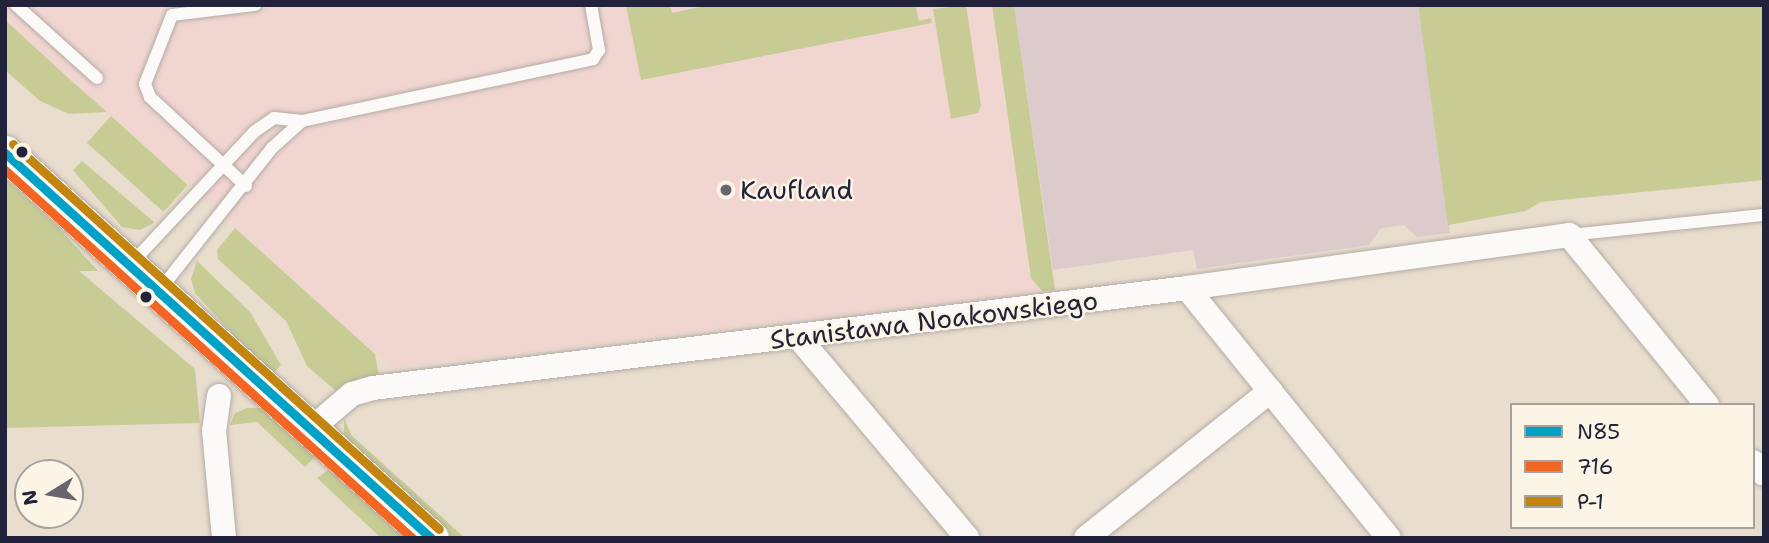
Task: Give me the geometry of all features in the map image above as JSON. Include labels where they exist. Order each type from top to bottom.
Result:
[{"type":"street","points":[[5,153],[431,538]]},
{"type":"street","points":[[1569,235],[1705,403]]},
{"type":"street","name":"Stanisława Noakowskiego","points":[[311,429],[352,394],[373,388],[1187,288],[1569,235]]},
{"type":"street","points":[[1187,288],[1389,538]]},
{"type":"street","points":[[798,337],[967,538]]},
{"type":"street","points":[[1086,538],[1270,391]]},
{"type":"street","points":[[219,396],[214,430],[224,538]]},
{"type":"lane","points":[[16,5],[97,78]]},
{"type":"lane","points":[[246,186],[150,97],[146,76],[172,15],[255,5]]},
{"type":"lane","points":[[130,264],[223,165],[274,118],[302,121],[593,59],[599,50],[591,5]]},
{"type":"lane","points":[[159,290],[246,186],[272,148],[302,121]]},
{"type":"lane","points":[[1569,235],[1764,215]]},
{"type":"shaded area","points":[[5,5],[1014,5],[1055,290],[391,368],[5,20]]},
{"type":"shaded area","points":[[1014,5],[1418,5],[1450,233],[1417,237],[1404,225],[1381,228],[1369,245],[1197,269],[1193,250],[1053,270]]},
{"type":"green space","points":[[626,5],[670,5],[672,13],[709,5],[915,5],[919,21],[931,18],[932,23],[641,80]]},
{"type":"green space","points":[[966,5],[981,106],[978,113],[951,119],[933,9]]},
{"type":"green space","points":[[992,5],[1014,5],[1055,290],[1042,291],[1031,278]]},
{"type":"green space","points":[[1418,5],[1764,5],[1764,180],[1541,202],[1525,211],[1448,225]]},
{"type":"green space","points":[[5,20],[107,112],[69,114],[40,101],[5,70]]},
{"type":"green space","points":[[111,116],[188,185],[163,212],[87,143]]},
{"type":"green space","points":[[82,161],[154,223],[140,230],[122,227],[73,170]]},
{"type":"green space","points":[[5,179],[57,226],[98,271],[79,271],[195,369],[200,423],[5,428]]},
{"type":"green space","points":[[235,228],[375,354],[379,376],[360,378],[336,391],[307,366],[286,321],[218,259],[217,250]]},
{"type":"green space","points":[[197,261],[250,312],[281,365],[271,376],[195,293],[191,279]]},
{"type":"green space","points":[[247,408],[261,408],[316,451],[315,457],[305,467],[257,422],[230,425],[235,413]]},
{"type":"green space","points":[[344,418],[352,436],[465,538],[451,538],[344,438]]},
{"type":"green space","points":[[334,466],[413,538],[381,538],[317,478]]},
{"type":"transit line","name":"P-1","points":[[13,144],[439,529]]},
{"type":"transit line","name":"N85","points":[[5,153],[431,538]]},
{"type":"transit line","name":"716","points":[[5,170],[412,538]]},
{"type":"place","name":"Kaufland","points":[[726,190]]}]
